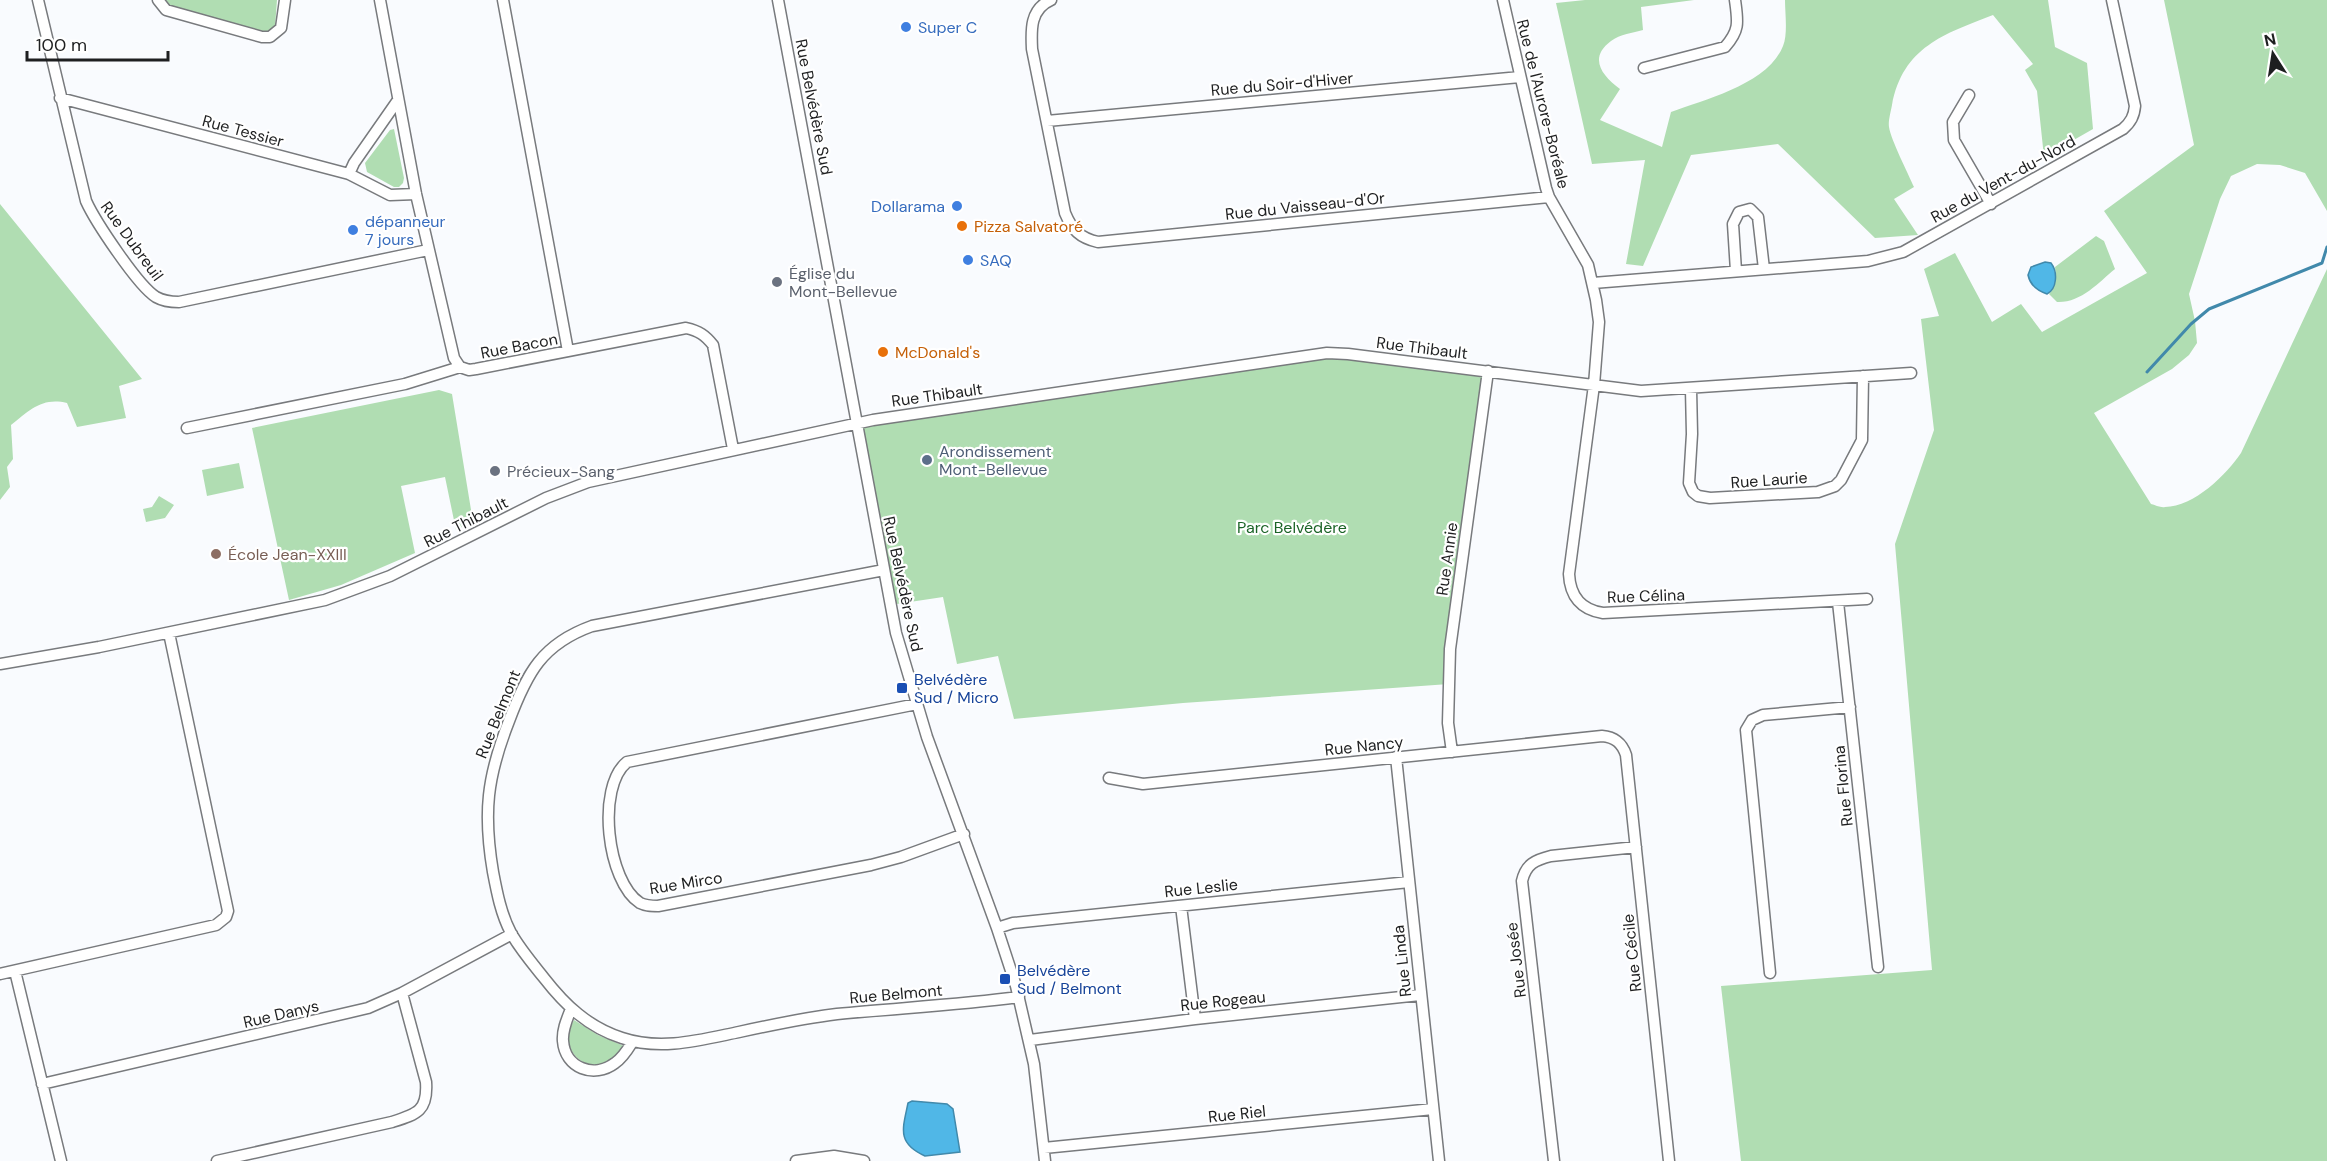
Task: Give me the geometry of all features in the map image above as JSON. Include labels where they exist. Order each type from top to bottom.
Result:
[{"type":"street","name":"Rue Dubreuil","points":[[38,0],[80,182],[92,215],[145,286],[158,298],[179,302],[428,250]]},
{"type":"street","points":[[158,0],[166,10],[262,37],[270,37],[281,28],[285,0]]},
{"type":"street","points":[[380,0],[428,250],[453,358],[460,367]]},
{"type":"street","points":[[503,0],[568,351]]},
{"type":"street","name":"Rue Belvédère Sud","points":[[778,0],[896,633],[917,704],[997,928],[1019,998],[1029,1040],[1045,1161]]},
{"type":"street","points":[[1047,121],[1032,49],[1032,21],[1038,9],[1051,0]]},
{"type":"street","name":"Rue de l'Aurore-Boréale","points":[[1503,0],[1549,197],[1580,249],[1593,283],[1599,322],[1594,385]]},
{"type":"street","points":[[1644,68],[1725,47],[1734,37],[1738,25],[1735,0]]},
{"type":"street","name":"Rue du Vent-du-Nord","points":[[1593,283],[1868,261],[1903,252],[2123,129],[2133,118],[2135,106],[2112,0]]},
{"type":"street","name":"Rue du Soir-d'Hiver","points":[[1047,121],[1520,77]]},
{"type":"street","points":[[1969,95],[1953,122],[1954,140],[1991,204]]},
{"type":"street","name":"Rue Tessier","points":[[60,98],[349,174],[390,195],[416,194]]},
{"type":"street","points":[[349,174],[354,163],[398,100]]},
{"type":"street","name":"Rue du Vaisseau-d'Or","points":[[1047,121],[1062,203],[1070,226],[1081,236],[1098,242],[1549,197]]},
{"type":"street","points":[[1736,271],[1733,224],[1739,212],[1750,209],[1758,217],[1764,269]]},
{"type":"street","name":"Rue Bacon","points":[[187,428],[405,384],[460,367],[476,369],[686,328],[697,330],[713,345],[733,449]]},
{"type":"street","name":"Rue Thibault","points":[[0,664],[303,606],[390,576],[546,498],[604,477],[856,423],[1327,353],[1641,391],[1911,373]]},
{"type":"street","name":"Rue Annie","points":[[1452,752],[1449,723],[1450,649],[1488,371]]},
{"type":"street","name":"Rue Laurie","points":[[1692,388],[1689,483],[1693,492],[1698,496],[1710,498],[1788,495],[1828,489],[1841,480],[1862,440],[1863,376]]},
{"type":"street","name":"Rue Célina","points":[[1594,385],[1569,574],[1569,585],[1579,603],[1594,612],[1603,613],[1867,599]]},
{"type":"street","name":"Rue Belmont","points":[[884,570],[592,626],[567,636],[546,653],[528,674],[522,686],[493,766],[488,794],[487,822],[499,902],[512,934],[553,990],[571,1009],[596,1027],[633,1041],[655,1045],[686,1043],[804,1019],[1019,998]]},
{"type":"street","name":"Rue Florina","points":[[1838,602],[1878,967]]},
{"type":"street","points":[[0,974],[216,925],[226,917],[228,911],[169,633]]},
{"type":"street","name":"Rue Mirco","points":[[917,704],[627,762],[617,773],[610,800],[609,831],[615,862],[627,887],[638,901],[648,906],[658,906],[871,865],[901,857],[964,834]]},
{"type":"street","points":[[1770,973],[1746,730],[1752,720],[1763,715],[1850,707]]},
{"type":"street","name":"Rue Nancy","points":[[1109,778],[1143,784],[1602,736],[1613,738],[1621,744]]},
{"type":"street","name":"Rue Cécile","points":[[1621,744],[1626,755],[1669,1161]]},
{"type":"street","name":"Rue Linda","points":[[1396,757],[1439,1161]]},
{"type":"street","name":"Rue Josée","points":[[1554,1161],[1522,880],[1525,870],[1539,859],[1636,847]]},
{"type":"street","name":"Rue Leslie","points":[[997,928],[1013,923],[1409,882]]},
{"type":"street","points":[[1181,906],[1195,1019]]},
{"type":"street","name":"Rue Danys","points":[[42,1084],[368,1008],[402,993],[512,934]]},
{"type":"street","points":[[15,971],[61,1161]]},
{"type":"street","points":[[217,1161],[392,1122],[412,1116],[422,1108],[427,1092],[426,1082],[402,993]]},
{"type":"street","name":"Rue Rogeau","points":[[1029,1040],[1195,1019],[1420,995]]},
{"type":"street","points":[[571,1009],[563,1032],[564,1051],[577,1067],[587,1071],[607,1068],[624,1055],[633,1041]]},
{"type":"street","name":"Rue Riel","points":[[1044,1148],[1433,1109]]},
{"type":"street","points":[[796,1161],[834,1156],[864,1161]]},
{"type":"green space","points":[[165,0],[277,0],[275,27],[270,32],[264,32],[174,7],[168,5]]},
{"type":"green space","points":[[1585,0],[1694,0],[1641,7],[1643,30],[1622,35],[1611,41],[1600,54],[1599,60],[1603,73],[1620,89],[1600,120],[1662,147],[1671,112],[1718,95],[1750,80],[1764,71],[1775,59],[1785,41],[1785,0],[2048,0],[2055,47],[2087,63],[2093,129],[2044,157],[2037,91],[2025,70],[2033,64],[1993,15],[1958,29],[1928,45],[1916,56],[1897,85],[1890,113],[1890,133],[1914,187],[1894,199],[1918,235],[1875,238],[1778,144],[1691,155],[1643,266],[1626,264],[1645,160],[1592,164],[1556,3]]},
{"type":"green space","points":[[2164,0],[2327,0],[2327,211],[2305,173],[2280,165],[2257,164],[2231,176],[2220,199],[2189,294],[2197,343],[2189,355],[2172,369],[2094,413],[2151,504],[2162,507],[2187,502],[2209,488],[2241,453],[2327,269],[2327,1161],[1741,1161],[1721,986],[1932,970],[1895,544],[1934,430],[1921,319],[1939,316],[1924,269],[1955,253],[1992,322],[2021,304],[2042,332],[2147,273],[2104,211],[2194,145]]},
{"type":"green space","points":[[394,129],[404,178],[399,187],[394,187],[367,172],[365,163],[390,130]]},
{"type":"green space","points":[[0,204],[142,379],[119,386],[126,418],[77,427],[67,403],[50,402],[37,406],[11,425],[13,459],[7,467],[10,487],[0,500]]},
{"type":"green space","points":[[2096,236],[2104,241],[2115,269],[2081,296],[2057,302],[2049,294],[2054,285],[2055,267]]},
{"type":"green space","name":"Parc Belvédère","points":[[1317,354],[1488,371],[1449,684],[1183,703],[1014,719],[998,656],[957,664],[943,597],[890,605],[856,423]]},
{"type":"green space","points":[[439,390],[452,394],[473,522],[456,530],[445,477],[401,486],[415,553],[341,585],[289,600],[252,428]]},
{"type":"green space","points":[[239,463],[244,488],[207,496],[202,470]]},
{"type":"green space","points":[[159,496],[174,505],[165,518],[146,522],[143,509],[152,507]]},
{"type":"green space","points":[[574,1020],[598,1035],[624,1046],[616,1058],[605,1064],[594,1065],[575,1056],[570,1046],[569,1034]]},
{"type":"water","points":[[2045,262],[2051,263],[2055,275],[2055,284],[2047,294],[2035,287],[2028,275],[2031,267]]},
{"type":"water","points":[[912,1101],[947,1104],[953,1109],[960,1152],[925,1156],[909,1146],[904,1127],[908,1103]]},
{"type":"waterway","points":[[2147,372],[2191,324],[2209,309],[2322,263],[2327,247]]},
{"type":"place","name":"Super C","points":[[906,27]]},
{"type":"place","name":"Dollarama","points":[[957,206]]},
{"type":"place","name":"Pizza Salvatoré","points":[[962,226]]},
{"type":"place","name":"dépanneur 7 jours","points":[[353,230]]},
{"type":"place","name":"SAQ","points":[[968,260]]},
{"type":"place","name":"Église du Mont-Bellevue","points":[[777,282]]},
{"type":"place","name":"McDonald's","points":[[883,352]]},
{"type":"place","name":"Arondissement Mont-Bellevue","points":[[927,460]]},
{"type":"place","name":"Précieux-Sang","points":[[495,471]]},
{"type":"place","name":"École Jean-XXIII","points":[[216,554]]},
{"type":"place","name":"Belvédère Sud / Micro","points":[[902,688]]},
{"type":"place","name":"Belvédère Sud / Belmont","points":[[1005,979]]}]
